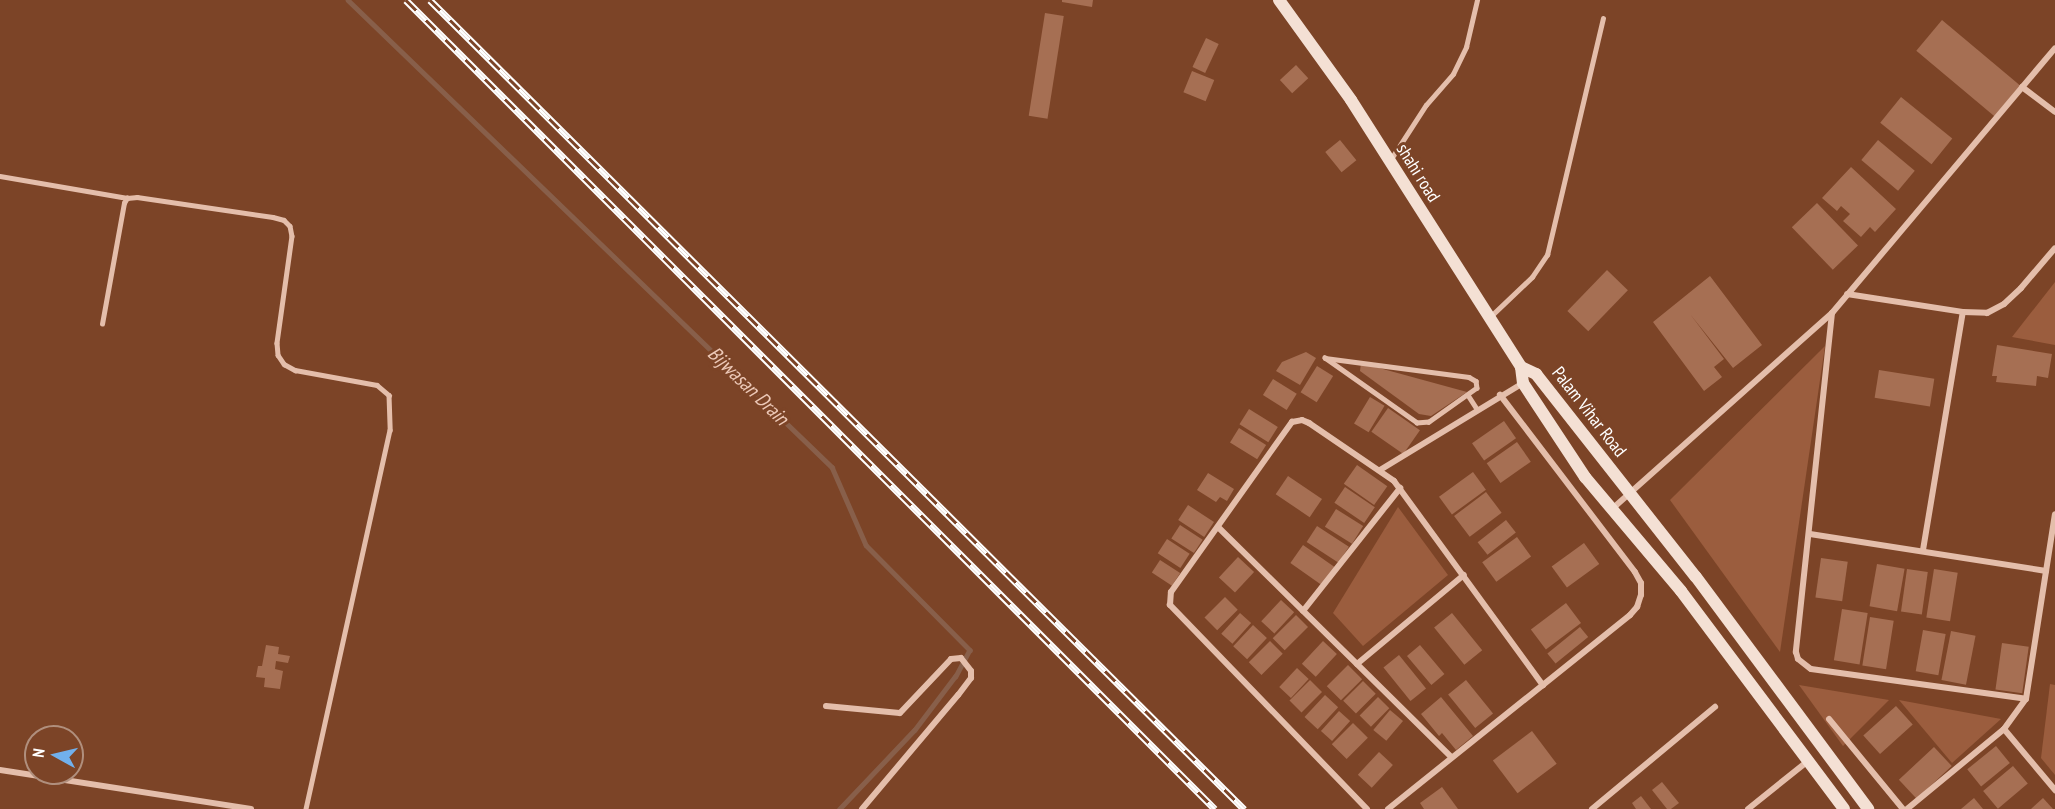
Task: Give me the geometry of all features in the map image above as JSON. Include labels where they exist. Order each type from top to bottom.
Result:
[{"type":"street","name":"shahi road","points":[[1279,0],[1308,38],[1521,367]]},
{"type":"street","points":[[1611,510],[1832,313],[2055,48]]},
{"type":"street","points":[[2022,87],[2055,112]]},
{"type":"street","points":[[1847,294],[1975,314],[1995,310],[2021,288],[2055,248]]},
{"type":"street","points":[[1923,550],[1963,312]]},
{"type":"street","points":[[1832,313],[1796,652],[1798,659],[1803,666],[1811,669],[2026,699]]},
{"type":"street","name":"Palam Vihar Road","points":[[1521,367],[1536,374],[1696,577],[1868,809]]},
{"type":"street","name":"Palam Vihar Road","points":[[1521,367],[1523,382],[1585,477],[1681,591],[1844,809]]},
{"type":"street","points":[[1380,470],[1536,374]]},
{"type":"street","points":[[1388,809],[1630,615],[1637,607],[1641,584],[1635,572],[1500,395]]},
{"type":"street","points":[[1367,809],[1170,605],[1171,592],[1292,422],[1297,420],[1309,423],[1380,470],[1400,488],[1543,685]]},
{"type":"street","points":[[1303,611],[1400,488]]},
{"type":"street","points":[[1829,719],[1905,809],[2004,729],[2026,699],[2055,514]]},
{"type":"street","points":[[1218,527],[1451,757]]},
{"type":"street","points":[[1810,534],[2046,571]]},
{"type":"street","points":[[1357,664],[1464,576]]},
{"type":"street","points":[[826,706],[900,713],[947,662],[956,657],[961,658],[971,671],[971,678],[862,809]]},
{"type":"street","points":[[1592,809],[1715,707]]},
{"type":"street","points":[[2004,729],[2055,790]]},
{"type":"street","points":[[1748,809],[1808,761]]},
{"type":"street","points":[[0,770],[251,809]]},
{"type":"lane","points":[[1389,162],[1426,105],[1453,74],[1466,46],[1477,0]]},
{"type":"lane","points":[[1488,318],[1525,285],[1547,255],[1603,19]]},
{"type":"lane","points":[[0,176],[128,198],[137,197],[285,220],[290,226],[292,236],[277,344],[278,355],[284,364],[296,370],[377,385],[389,395],[390,430],[306,809]]},
{"type":"lane","points":[[102,324],[124,202],[128,198]]},
{"type":"lane","points":[[1325,358],[1469,377],[1476,381],[1477,388],[1468,395],[1429,422],[1418,423],[1325,358]]},
{"type":"lane","points":[[1468,395],[1477,409]]},
{"type":"shaded area","points":[[2055,282],[2055,345],[2012,337]]},
{"type":"shaded area","points":[[1825,346],[1780,652],[1670,500]]},
{"type":"shaded area","points":[[1398,507],[1448,575],[1363,646],[1333,613]]},
{"type":"shaded area","points":[[2050,684],[2055,685],[2055,775],[2041,758]]},
{"type":"shaded area","points":[[1799,685],[1889,700],[1843,746]]},
{"type":"shaded area","points":[[1899,700],[2001,719],[1952,763]]},
{"type":"building","points":[[1062,0],[1093,0],[1092,7],[1062,2]]},
{"type":"building","points":[[1045,13],[1064,16],[1047,119],[1029,116]]},
{"type":"building","points":[[1942,20],[2020,86],[1994,116],[1916,51]]},
{"type":"building","points":[[1206,38],[1219,44],[1205,73],[1192,67]]},
{"type":"building","points":[[1296,65],[1308,78],[1292,93],[1280,80]]},
{"type":"building","points":[[1192,71],[1214,80],[1206,101],[1183,92]]},
{"type":"building","points":[[1901,97],[1952,139],[1932,164],[1880,123]]},
{"type":"building","points":[[1340,140],[1356,160],[1342,172],[1325,152]]},
{"type":"building","points":[[1878,140],[1915,171],[1898,191],[1861,160]]},
{"type":"building","points":[[1851,167],[1896,209],[1875,232],[1870,227],[1861,237],[1843,221],[1850,214],[1841,206],[1837,211],[1822,198]]},
{"type":"building","points":[[1817,203],[1858,245],[1833,270],[1792,227]]},
{"type":"building","points":[[1607,270],[1628,290],[1588,331],[1567,311]]},
{"type":"building","points":[[1710,276],[1762,345],[1733,368],[1690,314],[1724,359],[1714,367],[1722,377],[1704,391],[1653,322]]},
{"type":"building","points":[[1997,345],[2052,354],[2048,378],[2037,376],[2036,386],[1996,382],[1997,376],[1992,376]]},
{"type":"building","points":[[1306,352],[1316,358],[1300,385],[1276,371],[1282,362]]},
{"type":"building","points":[[1361,363],[1467,392],[1431,416],[1419,414],[1360,371]]},
{"type":"building","points":[[1317,366],[1333,376],[1317,402],[1301,392]]},
{"type":"building","points":[[1879,370],[1934,379],[1930,406],[1875,398]]},
{"type":"building","points":[[1273,379],[1297,394],[1287,410],[1263,395]]},
{"type":"building","points":[[1370,397],[1385,406],[1369,432],[1354,424]]},
{"type":"building","points":[[1388,408],[1420,430],[1403,454],[1371,432]]},
{"type":"building","points":[[1249,409],[1278,427],[1268,442],[1239,424]]},
{"type":"building","points":[[1504,421],[1516,438],[1484,461],[1472,443]]},
{"type":"building","points":[[1239,428],[1266,445],[1257,459],[1230,442]]},
{"type":"building","points":[[1517,442],[1531,462],[1500,483],[1487,463]]},
{"type":"building","points":[[1357,465],[1387,486],[1374,505],[1344,484]]},
{"type":"building","points":[[1473,472],[1486,490],[1452,514],[1439,497]]},
{"type":"building","points":[[1208,473],[1234,489],[1227,501],[1220,497],[1216,502],[1197,490]]},
{"type":"building","points":[[1288,476],[1322,499],[1310,517],[1276,494]]},
{"type":"building","points":[[1345,487],[1375,507],[1364,523],[1334,503]]},
{"type":"building","points":[[1486,492],[1502,513],[1470,537],[1454,516]]},
{"type":"building","points":[[1188,505],[1214,522],[1204,537],[1178,520]]},
{"type":"building","points":[[1336,509],[1363,526],[1352,544],[1325,527]]},
{"type":"building","points":[[1506,520],[1516,533],[1487,555],[1478,542]]},
{"type":"building","points":[[1180,525],[1203,540],[1194,553],[1171,538]]},
{"type":"building","points":[[1317,526],[1349,547],[1339,563],[1307,542]]},
{"type":"building","points":[[1517,537],[1531,556],[1496,582],[1482,562]]},
{"type":"building","points":[[1167,539],[1190,554],[1180,568],[1158,553]]},
{"type":"building","points":[[1584,543],[1599,564],[1567,588],[1552,567]]},
{"type":"building","points":[[1303,545],[1335,567],[1322,585],[1290,563]]},
{"type":"building","points":[[1238,557],[1254,572],[1235,592],[1219,577]]},
{"type":"building","points":[[1821,558],[1848,562],[1842,601],[1815,598]]},
{"type":"building","points":[[1160,560],[1180,573],[1172,586],[1152,573]]},
{"type":"building","points":[[1877,564],[1905,569],[1897,611],[1870,606]]},
{"type":"building","points":[[1907,569],[1928,572],[1922,615],[1901,612]]},
{"type":"building","points":[[1934,569],[1958,573],[1950,621],[1926,617]]},
{"type":"building","points":[[1225,597],[1238,610],[1217,630],[1204,618]]},
{"type":"building","points":[[1281,600],[1294,612],[1274,633],[1261,621]]},
{"type":"building","points":[[1566,603],[1581,623],[1546,649],[1531,629]]},
{"type":"building","points":[[1842,609],[1868,613],[1860,664],[1834,660]]},
{"type":"building","points":[[1240,613],[1251,623],[1232,644],[1221,634]]},
{"type":"building","points":[[1452,613],[1482,650],[1464,665],[1434,627]]},
{"type":"building","points":[[1296,615],[1308,627],[1285,650],[1273,638]]},
{"type":"building","points":[[1870,617],[1894,621],[1886,669],[1862,665]]},
{"type":"building","points":[[1253,625],[1267,638],[1247,659],[1233,646]]},
{"type":"building","points":[[1580,627],[1588,637],[1556,664],[1547,653]]},
{"type":"building","points":[[1923,630],[1946,634],[1938,675],[1916,671]]},
{"type":"building","points":[[1951,631],[1976,636],[1966,685],[1941,680]]},
{"type":"building","points":[[1270,641],[1283,654],[1262,675],[1249,662]]},
{"type":"building","points":[[1323,641],[1337,654],[1316,677],[1302,664]]},
{"type":"building","points":[[2002,643],[2029,647],[2022,693],[1995,690]]},
{"type":"building","points":[[266,645],[279,647],[278,654],[290,656],[288,663],[276,661],[275,669],[283,671],[280,689],[264,687],[265,678],[256,677],[258,666],[262,666]]},
{"type":"building","points":[[1420,645],[1444,674],[1431,685],[1407,656]]},
{"type":"building","points":[[1399,655],[1426,688],[1411,701],[1383,668]]},
{"type":"building","points":[[1348,665],[1362,679],[1341,700],[1327,686]]},
{"type":"building","points":[[1297,668],[1309,679],[1291,698],[1279,687]]},
{"type":"building","points":[[1310,680],[1322,692],[1302,713],[1289,701]]},
{"type":"building","points":[[1466,680],[1493,713],[1475,728],[1448,694]]},
{"type":"building","points":[[1363,681],[1376,694],[1356,714],[1343,701]]},
{"type":"building","points":[[1325,695],[1338,707],[1318,729],[1305,717]]},
{"type":"building","points":[[1378,697],[1389,708],[1371,727],[1360,715]]},
{"type":"building","points":[[1441,697],[1473,736],[1456,750],[1442,733],[1439,736],[1421,714]]},
{"type":"building","points":[[1896,706],[1913,725],[1880,754],[1863,735]]},
{"type":"building","points":[[1390,710],[1403,721],[1386,741],[1373,730]]},
{"type":"building","points":[[1339,711],[1350,721],[1332,741],[1321,731]]},
{"type":"building","points":[[1353,723],[1368,738],[1347,759],[1332,744]]},
{"type":"building","points":[[1532,731],[1557,764],[1518,793],[1493,760]]},
{"type":"building","points":[[1996,746],[2010,763],[1981,786],[1967,769]]},
{"type":"building","points":[[1934,747],[1952,766],[1917,799],[1899,780]]},
{"type":"building","points":[[1379,752],[1393,765],[1372,788],[1358,775]]},
{"type":"building","points":[[2013,766],[2028,784],[1998,809],[1983,791]]},
{"type":"building","points":[[1662,782],[1679,803],[1671,809],[1667,809],[1652,790]]},
{"type":"building","points":[[1442,787],[1458,809],[1424,809],[1420,803]]},
{"type":"building","points":[[1641,796],[1651,809],[1636,809],[1632,803]]},
{"type":"building","points":[[1974,798],[1983,809],[1961,809]]},
{"type":"building","points":[[2043,798],[2053,809],[2031,809]]},
{"type":"waterway","name":"Bijwasan Drain","points":[[348,0],[832,467],[866,545],[970,650],[956,676],[915,730],[840,809]]},
{"type":"railway","points":[[406,0],[1215,809]]},
{"type":"railway","points":[[430,0],[1244,809]]}]
